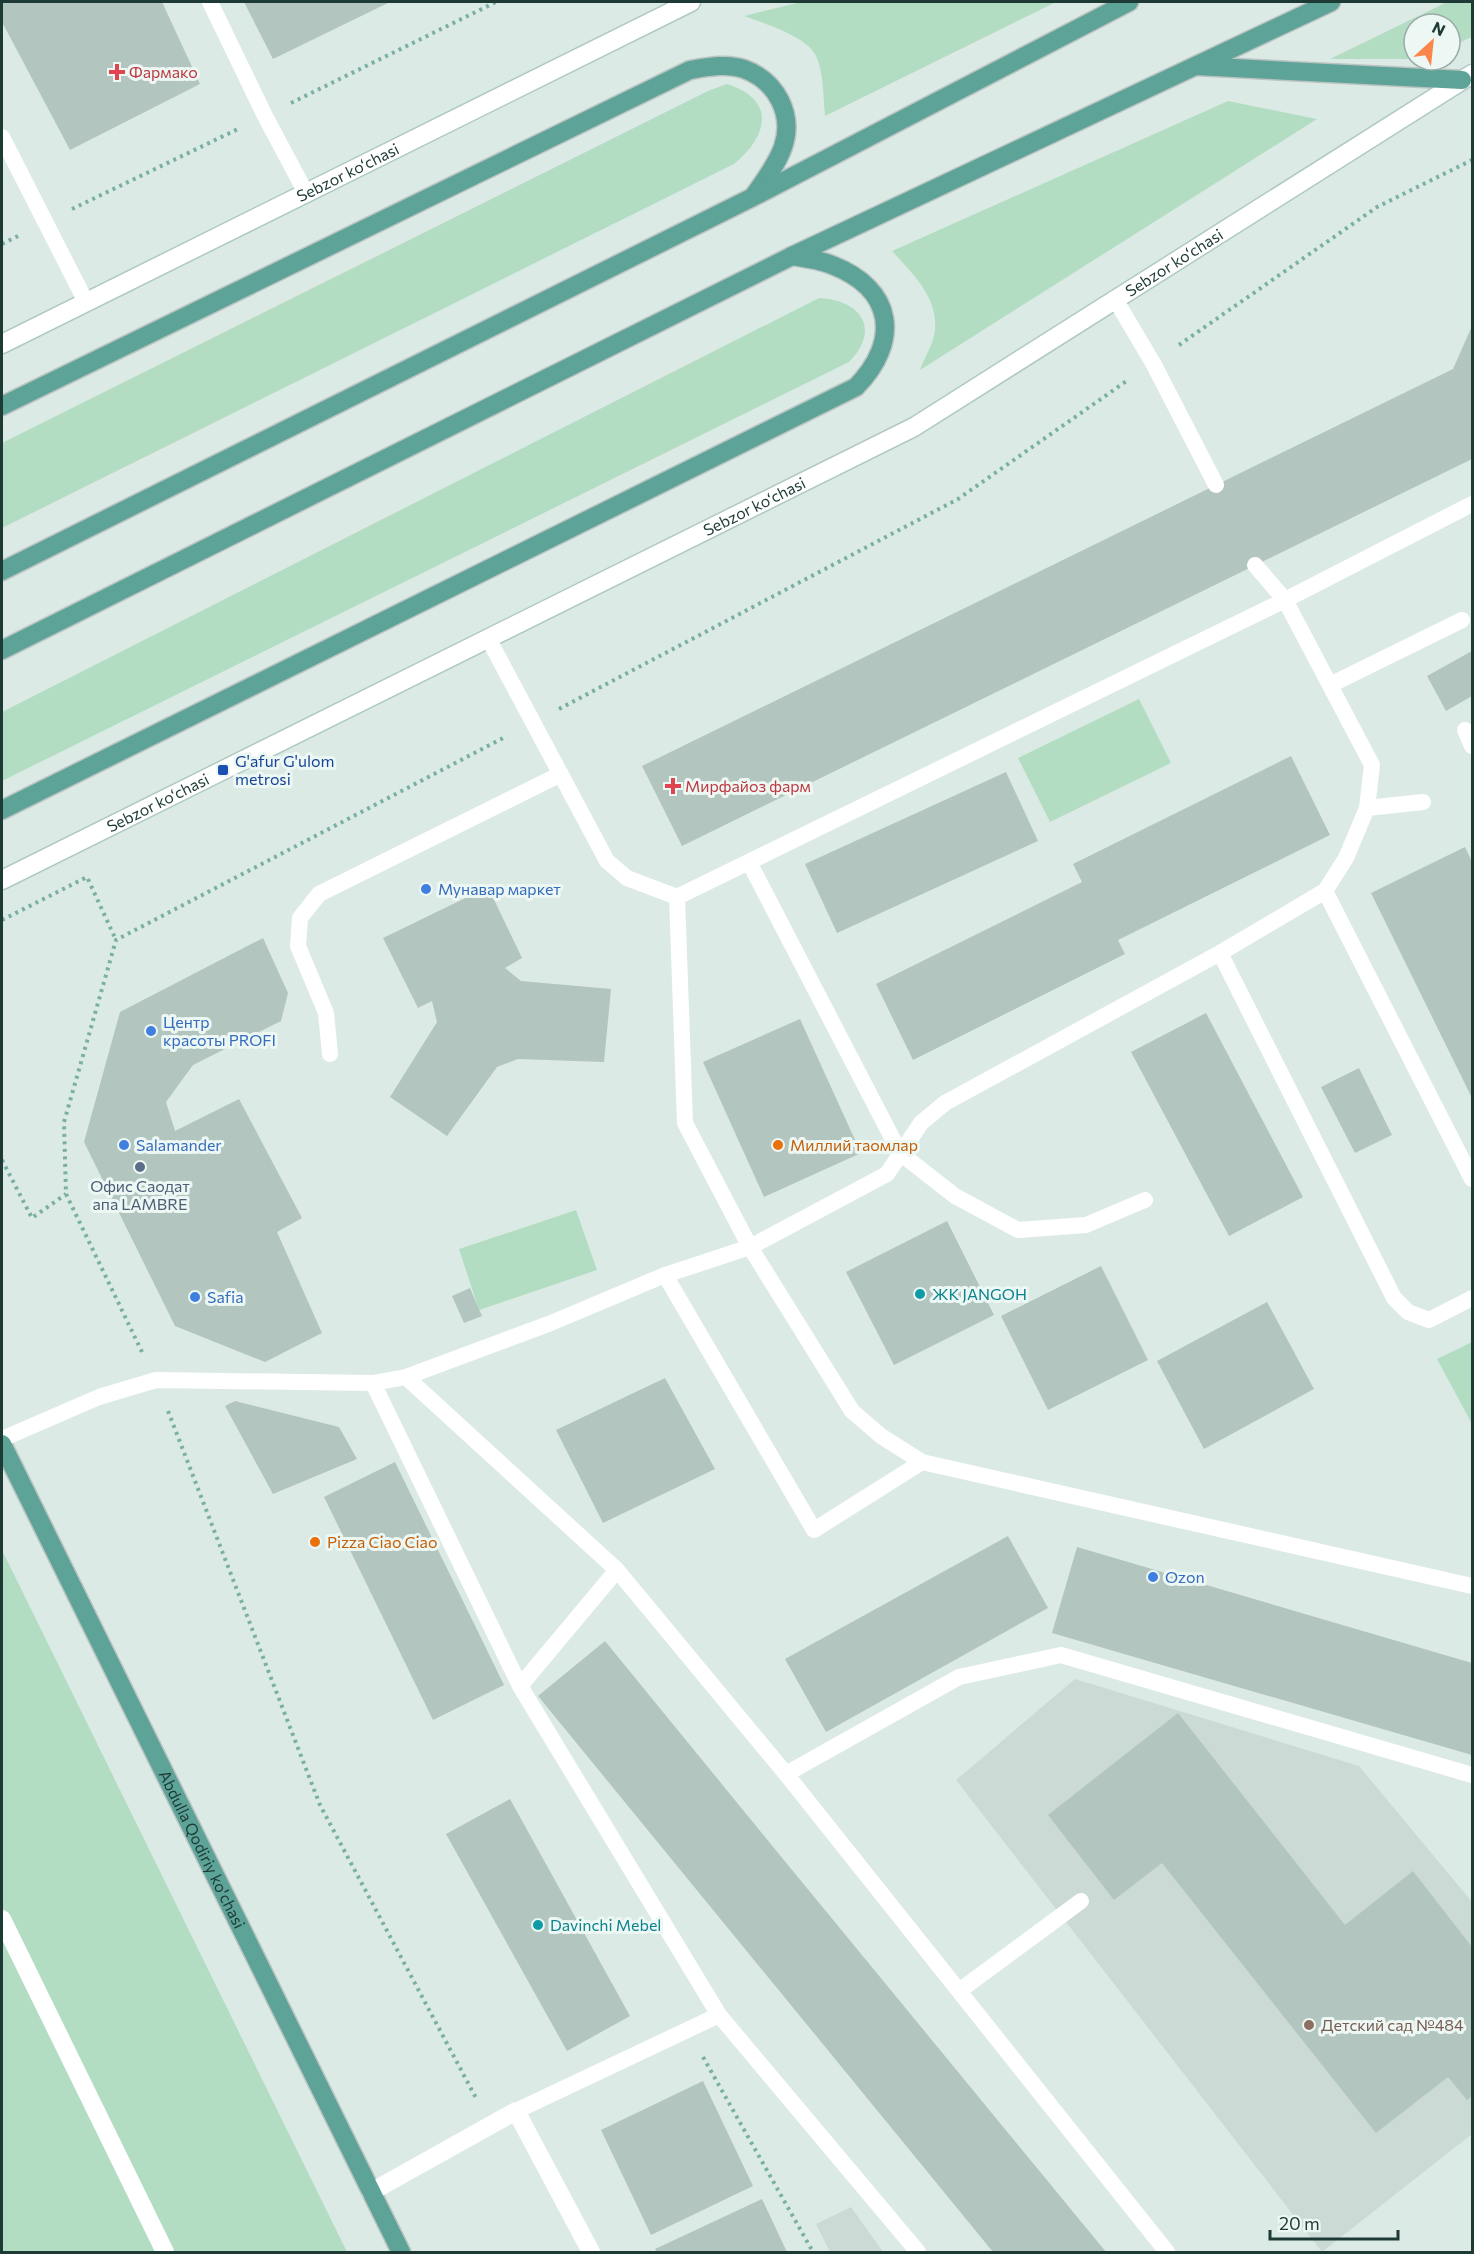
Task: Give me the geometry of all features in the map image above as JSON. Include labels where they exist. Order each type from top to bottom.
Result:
[{"type":"main road","name":"Sebzor ko‘chasi","points":[[2,344],[692,2]]},
{"type":"main road","points":[[2,571],[753,196],[1128,2]]},
{"type":"main road","points":[[2,650],[792,256],[1331,2]]},
{"type":"main road","points":[[2,406],[690,70],[717,66],[744,69],[765,82],[783,103],[787,125],[783,148],[770,173],[753,196]]},
{"type":"main road","points":[[1194,66],[1467,77]]},
{"type":"main road","name":"Sebzor ko‘chasi","points":[[2,880],[914,427],[1467,77]]},
{"type":"main road","points":[[2,810],[856,387],[872,368],[883,347],[885,321],[879,300],[863,281],[842,269],[824,262],[792,256]]},
{"type":"main road","name":"Abdulla Qodiriy ko'chasi","points":[[2,1444],[401,2253]]},
{"type":"main road","points":[[2,1919],[165,2253]]},
{"type":"main road","points":[[371,2192],[516,2111],[591,2253]]},
{"type":"lane","points":[[210,2],[265,116],[306,193]]},
{"type":"lane","points":[[2,137],[86,302]]},
{"type":"lane","points":[[1115,299],[1153,363],[1216,485]]},
{"type":"lane","points":[[488,638],[608,861],[627,878],[677,897],[1285,600],[1473,504]]},
{"type":"lane","points":[[2,1439],[99,1396],[156,1380],[373,1383],[406,1377],[550,1323],[665,1275],[750,1247],[887,1174],[921,1123],[945,1103],[1220,952],[1325,891],[1346,858],[1367,808],[1372,765],[1285,600],[1255,565]]},
{"type":"lane","points":[[1330,685],[1462,620]]},
{"type":"lane","points":[[1465,730],[1473,746]]},
{"type":"lane","points":[[330,1054],[326,1012],[298,946],[300,918],[319,894],[561,774]]},
{"type":"lane","points":[[1367,808],[1423,802]]},
{"type":"lane","points":[[749,862],[900,1152],[955,1196],[1018,1230],[1086,1225],[1145,1200]]},
{"type":"lane","points":[[1325,891],[1473,1179]]},
{"type":"lane","points":[[677,897],[685,1123],[750,1247],[852,1411],[881,1436],[922,1462],[1473,1586]]},
{"type":"lane","points":[[1220,952],[1394,1299],[1408,1312],[1429,1320],[1473,1298]]},
{"type":"lane","points":[[665,1275],[814,1530],[922,1462]]},
{"type":"lane","points":[[406,1377],[617,1570],[786,1774],[1167,2253]]},
{"type":"lane","points":[[373,1383],[520,1686],[719,2015],[918,2253]]},
{"type":"lane","points":[[520,1686],[617,1570]]},
{"type":"lane","points":[[786,1774],[959,1677],[1061,1655],[1473,1775]]},
{"type":"lane","points":[[959,1991],[1081,1900]]},
{"type":"lane","points":[[516,2111],[719,2015]]},
{"type":"path","points":[[116,940],[958,500],[1377,207],[1473,160]]},
{"type":"path","points":[[2,920],[87,877],[116,940],[64,1122],[66,1194],[156,1380],[320,1805],[490,2125]]},
{"type":"path","points":[[2,1160],[32,1218],[66,1194]]},
{"type":"path","points":[[688,2030],[813,2253]]},
{"type":"shaded area","name":"Детский сад №484","points":[[1075,1679],[1359,1766],[1472,1902],[1472,2134],[1322,2252],[956,1780]]},
{"type":"shaded area","points":[[851,2207],[883,2252],[830,2252],[816,2224]]},
{"type":"green space","points":[[801,2],[1056,2],[825,116],[820,70],[816,56],[811,49],[804,42],[784,31],[744,16]]},
{"type":"green space","points":[[1447,2],[1472,2],[1472,37],[1462,42],[1462,12],[1426,12]]},
{"type":"green space","points":[[1402,24],[1402,59],[1330,59]]},
{"type":"green space","points":[[727,84],[754,99],[760,109],[762,120],[760,131],[754,142],[734,164],[2,528],[2,443],[708,91]]},
{"type":"green space","points":[[1228,101],[1317,119],[920,370],[934,335],[935,318],[922,286],[892,251]]},
{"type":"green space","points":[[819,298],[846,304],[862,318],[865,327],[864,338],[859,350],[849,362],[2,781],[2,712]]},
{"type":"green space","points":[[1139,699],[1171,763],[1050,822],[1018,758]]},
{"type":"green space","points":[[576,1210],[597,1270],[479,1310],[459,1249]]},
{"type":"green space","points":[[1472,1342],[1472,1424],[1437,1359]]},
{"type":"green space","points":[[2,1550],[347,2252],[2,2252]]},
{"type":"building","points":[[2,2],[162,2],[200,84],[70,150],[2,22]]},
{"type":"building","points":[[244,2],[390,2],[273,59]]},
{"type":"building","points":[[1472,326],[1472,459],[682,846],[642,766],[1453,369]]},
{"type":"building","points":[[1472,651],[1472,696],[1446,711],[1427,676]]},
{"type":"building","points":[[1291,756],[1330,835],[1118,940],[1125,954],[913,1060],[876,984],[1082,882],[1073,864]]},
{"type":"building","points":[[1006,772],[1038,841],[837,933],[805,864]]},
{"type":"building","points":[[1465,847],[1472,862],[1472,1098],[1371,893]]},
{"type":"building","points":[[488,887],[522,958],[505,968],[521,981],[611,989],[604,1062],[518,1059],[497,1067],[447,1136],[390,1097],[437,1022],[432,1001],[418,1008],[383,938]]},
{"type":"building","points":[[263,938],[288,993],[281,1021],[193,1065],[166,1102],[175,1131],[239,1099],[302,1218],[277,1232],[322,1333],[265,1362],[175,1326],[84,1142],[120,1012]]},
{"type":"building","points":[[1206,1013],[1303,1197],[1229,1236],[1131,1052]]},
{"type":"building","points":[[800,1019],[861,1153],[764,1197],[703,1062]]},
{"type":"building","points":[[1359,1068],[1392,1135],[1355,1153],[1321,1087]]},
{"type":"building","name":"ЖК JANGOH","points":[[947,1221],[994,1315],[894,1365],[846,1272]]},
{"type":"building","points":[[1101,1266],[1148,1360],[1048,1410],[1001,1316]]},
{"type":"building","points":[[470,1288],[482,1316],[464,1323],[452,1296]]},
{"type":"building","points":[[1267,1302],[1314,1389],[1204,1449],[1157,1361]]},
{"type":"building","points":[[665,1378],[715,1469],[603,1523],[556,1430]]},
{"type":"building","points":[[235,1401],[339,1427],[357,1459],[273,1494],[225,1406]]},
{"type":"building","points":[[395,1462],[504,1685],[433,1720],[324,1497]]},
{"type":"building","points":[[1008,1536],[1048,1608],[826,1732],[785,1659]]},
{"type":"building","points":[[1077,1547],[1472,1663],[1472,1755],[1052,1633]]},
{"type":"building","points":[[605,1641],[1106,2252],[993,2252],[538,1696]]},
{"type":"building","points":[[1178,1713],[1345,1925],[1413,1871],[1472,1947],[1472,2096],[1467,2100],[1448,2077],[1376,2133],[1162,1863],[1114,1900],[1048,1815]]},
{"type":"building","name":"Davinchi Mebel","points":[[510,1799],[630,2016],[567,2051],[446,1834]]},
{"type":"building","points":[[703,2081],[753,2186],[651,2235],[601,2130]]},
{"type":"building","points":[[762,2199],[787,2252],[657,2252],[655,2249]]},
{"type":"place","name":"Фармако","points":[[117,72]]},
{"type":"place","name":"G'afur G'ulom metrosi","points":[[223,770]]},
{"type":"place","name":"Мирфайоз фарм","points":[[673,786]]},
{"type":"place","name":"Мунавар маркет","points":[[426,889]]},
{"type":"place","name":"Центр красоты PROFI","points":[[151,1031]]},
{"type":"place","name":"Salamander","points":[[124,1145]]},
{"type":"place","name":"Миллий таомлар","points":[[778,1145]]},
{"type":"place","name":"Офис Саодат апа LAMBRE","points":[[140,1167]]},
{"type":"place","name":"ЖК JANGOH","points":[[920,1294]]},
{"type":"place","name":"Safia","points":[[195,1297]]},
{"type":"place","name":"Pizza Ciao Ciao","points":[[315,1542]]},
{"type":"place","name":"Ozon","points":[[1153,1577]]},
{"type":"place","name":"Davinchi Mebel","points":[[538,1925]]},
{"type":"place","name":"Детский сад №484","points":[[1309,2025]]}]
